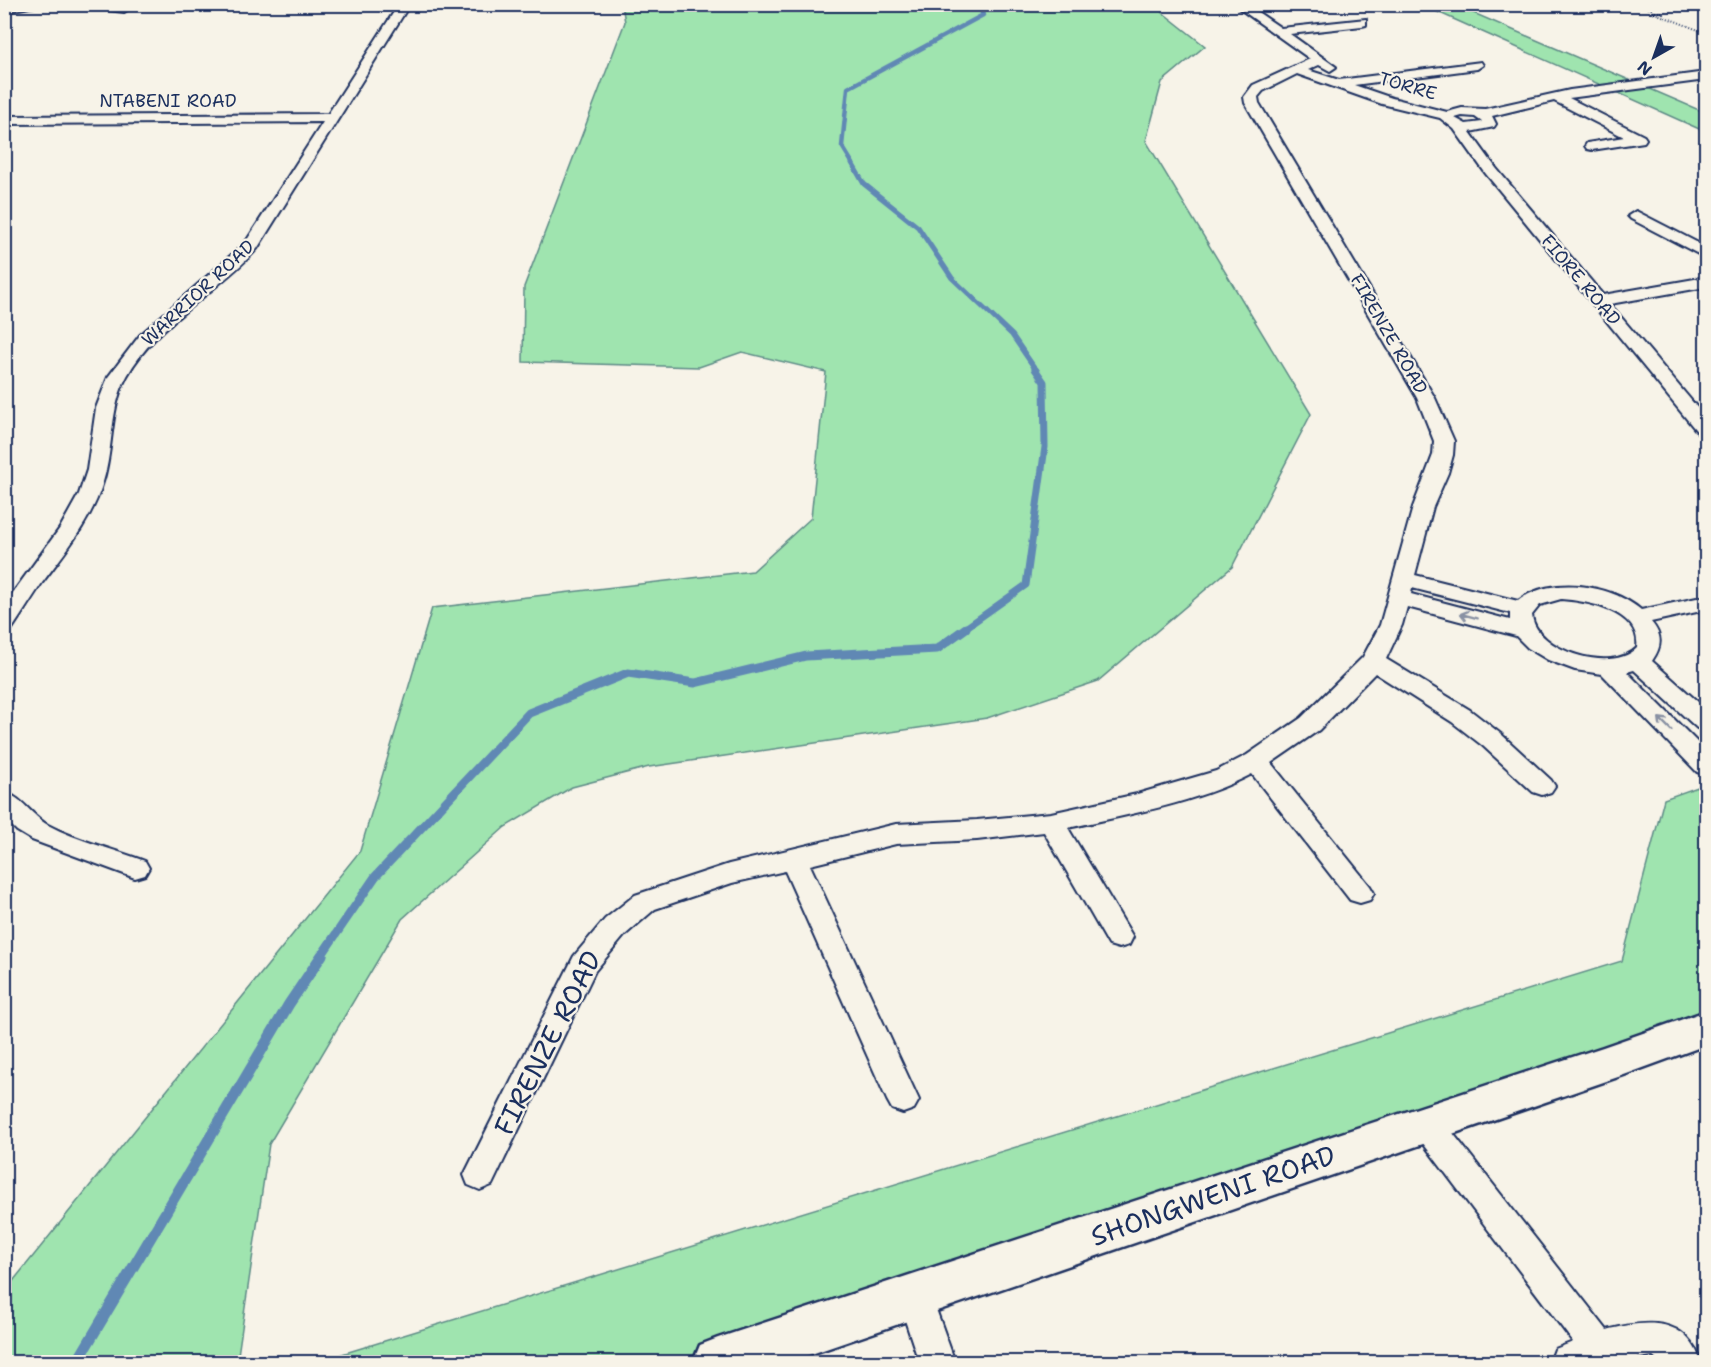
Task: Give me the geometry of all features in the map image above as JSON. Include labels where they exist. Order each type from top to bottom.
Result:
[{"type":"street","name":"WARRIOR ROAD","points":[[4,624],[61,542],[89,494],[100,457],[109,396],[118,375],[135,352],[162,325],[251,246],[405,4]]},
{"type":"street","name":"TORRE","points":[[1238,4],[1319,60],[1349,85]]},
{"type":"street","points":[[1280,32],[1362,22]]},
{"type":"street","name":"FIRENZE ROAD","points":[[480,1175],[520,1098],[584,964],[615,927],[645,902],[729,874],[896,834],[977,830],[1051,822],[1138,803],[1225,777],[1256,761],[1310,724],[1329,708],[1372,661],[1391,625],[1423,507],[1438,473],[1444,441],[1426,398],[1252,103],[1251,97],[1258,88],[1319,60]]},
{"type":"street","points":[[1349,85],[1476,65]]},
{"type":"street","name":"TORRE","points":[[1299,71],[1349,85],[1398,104],[1453,121]]},
{"type":"street","points":[[1453,121],[1478,128],[1489,124],[1487,118],[1480,115],[1556,97],[1707,76]]},
{"type":"street","points":[[1556,97],[1639,139],[1592,146]]},
{"type":"street","name":"NTABENI ROAD","points":[[4,120],[331,118]]},
{"type":"street","name":"FIORE ROAD","points":[[1453,121],[1597,300],[1707,429]]},
{"type":"street","points":[[1636,216],[1707,253]]},
{"type":"street","points":[[1597,300],[1707,282]]},
{"type":"street","points":[[1401,589],[1523,620]]},
{"type":"street","points":[[1561,592],[1602,599],[1622,607],[1637,618],[1646,630],[1650,642],[1648,652],[1638,661],[1608,667],[1568,660],[1535,643],[1523,620],[1530,600],[1543,594],[1561,592]]},
{"type":"street","points":[[1637,618],[1701,608]]},
{"type":"street","points":[[1372,661],[1461,716],[1492,740],[1542,786]]},
{"type":"street","points":[[1638,661],[1707,722]]},
{"type":"street","points":[[1608,667],[1707,766]]},
{"type":"street","points":[[1256,761],[1360,893]]},
{"type":"street","points":[[4,801],[26,824],[41,833],[135,868]]},
{"type":"street","points":[[1051,822],[1119,937]]},
{"type":"street","points":[[793,858],[903,1100]]},
{"type":"street","name":"SHONGWENI ROAD","points":[[718,1362],[1707,1028]]},
{"type":"street","points":[[1427,1124],[1584,1356],[1646,1340],[1657,1340],[1683,1362]]},
{"type":"street","points":[[915,1296],[937,1362]]},
{"type":"lane","points":[[4,10],[42,4]]},
{"type":"lane","points":[[62,4],[124,10]]},
{"type":"lane","points":[[1463,7],[1472,4]]},
{"type":"path","points":[[1640,4],[1663,12],[1705,33]]},
{"type":"green space","points":[[622,5],[1153,5],[1205,46],[1162,82],[1146,141],[1311,414],[1232,567],[1098,681],[987,718],[649,767],[572,787],[505,827],[402,919],[269,1144],[237,1362],[5,1362],[5,1291],[360,851],[432,608],[753,571],[811,518],[826,372],[742,352],[699,367],[523,362],[524,287],[625,22]]},
{"type":"green space","points":[[1422,5],[1455,5],[1706,113],[1706,132]]},
{"type":"green space","points":[[1706,784],[1706,1028],[1609,1063],[718,1362],[316,1362],[1622,961],[1664,799]]},
{"type":"waterway","points":[[853,164],[842,146],[848,88],[983,15],[978,4]]},
{"type":"waterway","points":[[852,163],[864,184],[918,227],[952,278],[1012,335],[1036,370]]},
{"type":"waterway","points":[[964,629],[1026,585],[1045,447],[1044,382],[1035,369]]},
{"type":"waterway","points":[[321,956],[375,877],[529,713],[628,673],[695,683],[806,656],[937,649],[966,628]]},
{"type":"waterway","points":[[77,1362],[289,1004],[322,955]]}]
